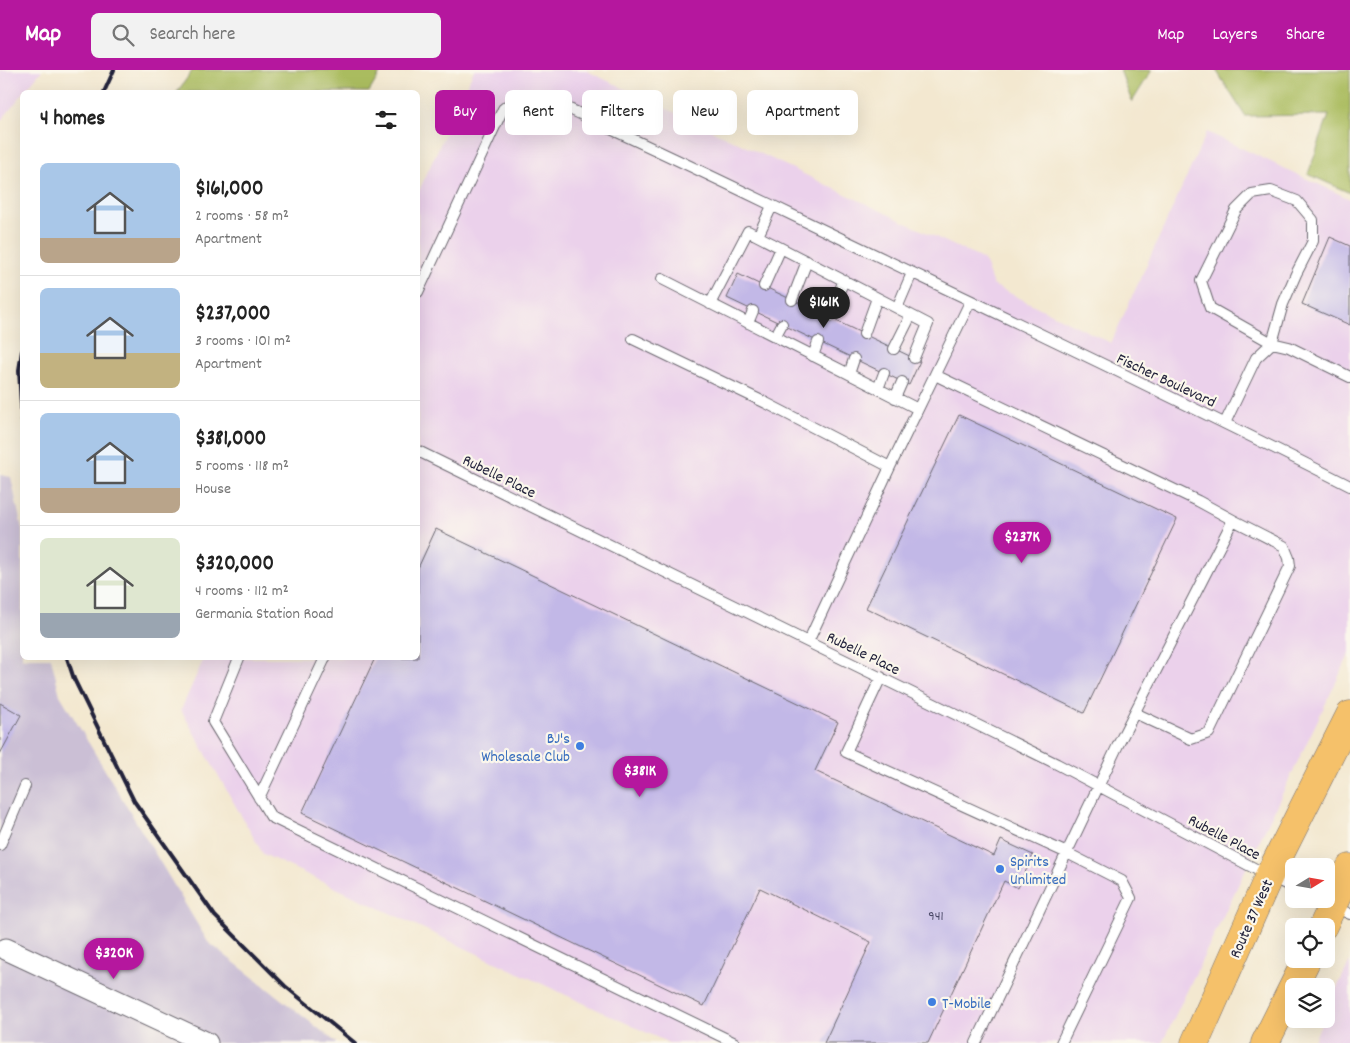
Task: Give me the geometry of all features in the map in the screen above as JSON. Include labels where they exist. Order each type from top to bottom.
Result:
[{"type":"highway","name":"Route 37 West","points":[[1194,1043],[1269,876],[1350,715]]},
{"type":"highway","points":[[1331,911],[1350,868]]},
{"type":"highway","points":[[1265,1043],[1302,968]]},
{"type":"street","points":[[3,947],[207,1043]]},
{"type":"lane","name":"Fischer Boulevard","points":[[420,288],[503,109],[511,101],[523,97],[542,100],[560,106],[772,206],[1225,423],[1350,486]]},
{"type":"lane","points":[[1225,423],[1256,358],[1272,343],[1283,304],[1313,241],[1313,220],[1297,201],[1271,191],[1252,194],[1236,210],[1201,281],[1210,308],[1272,343],[1289,347],[1350,377]]},
{"type":"lane","points":[[758,236],[772,206]]},
{"type":"lane","points":[[710,304],[748,231],[928,324],[914,358]]},
{"type":"lane","points":[[764,286],[781,248]]},
{"type":"lane","points":[[792,300],[807,261]]},
{"type":"lane","points":[[897,308],[912,273]]},
{"type":"lane","points":[[662,279],[918,409]]},
{"type":"lane","points":[[829,317],[844,280]]},
{"type":"lane","points":[[864,334],[877,298]]},
{"type":"lane","points":[[808,642],[970,302]]},
{"type":"lane","points":[[748,323],[753,310]]},
{"type":"lane","points":[[894,348],[911,315]]},
{"type":"lane","points":[[775,337],[782,324]]},
{"type":"lane","points":[[633,338],[766,403],[890,467]]},
{"type":"lane","points":[[813,356],[818,342]]},
{"type":"lane","points":[[849,374],[854,359]]},
{"type":"lane","points":[[878,389],[884,373]]},
{"type":"lane","points":[[935,375],[1198,501],[1284,546],[1290,566],[1209,733],[1191,739],[1135,713]]},
{"type":"lane","points":[[895,398],[902,382]]},
{"type":"lane","name":"Rubelle Place","points":[[420,455],[808,642],[1099,786],[1285,884]]},
{"type":"lane","points":[[976,1043],[1099,786],[1233,520]]},
{"type":"lane","points":[[239,660],[213,722],[271,817],[735,1043]]},
{"type":"lane","points":[[259,798],[324,660]]},
{"type":"lane","points":[[881,678],[846,752],[1067,852],[1122,881],[1131,898],[1061,1043]]},
{"type":"lane","points":[[0,844],[26,786]]},
{"type":"shaded area","points":[[0,70],[42,70],[26,90],[20,90],[20,97],[0,122]]},
{"type":"shaded area","points":[[474,70],[585,70],[627,90],[582,90],[582,135],[663,135],[663,107],[673,112],[673,135],[722,135],[984,260],[993,285],[1111,343],[1207,132],[1350,199],[1350,653],[1162,1043],[669,1043],[263,854],[181,710],[203,660],[420,660],[420,189],[444,135],[495,135],[495,90],[465,90]]},
{"type":"shaded area","points":[[0,475],[11,477],[20,520],[20,660],[51,660],[60,695],[208,942],[337,1043],[0,1043]]},
{"type":"shaded area","points":[[1350,961],[1350,1043],[1313,1043],[1319,1028],[1335,1028],[1335,992]]},
{"type":"green space","points":[[193,70],[382,70],[370,90],[178,90]]},
{"type":"green space","points":[[1120,70],[1152,70],[1132,102]]},
{"type":"green space","points":[[1216,70],[1350,70],[1350,193],[1308,174],[1329,115],[1245,116]]},
{"type":"building","points":[[1330,237],[1350,246],[1350,325],[1302,304]]},
{"type":"building","points":[[738,274],[920,361],[909,385],[727,298]]},
{"type":"building","points":[[959,415],[1177,519],[1084,713],[866,608]]},
{"type":"building","name":"BJ's Wholesale Club","points":[[436,529],[838,722],[815,771],[994,856],[1001,840],[1033,855],[1018,888],[1004,881],[928,1043],[824,1043],[871,942],[760,888],[704,1006],[302,813],[374,660],[420,660],[420,564]]},
{"type":"building","points":[[0,703],[21,715],[0,754]]},
{"type":"railway","points":[[105,90],[114,70]]},
{"type":"railway","points":[[20,364],[20,387]]},
{"type":"railway","points":[[68,660],[74,679],[134,801],[215,916],[285,986],[355,1043]]},
{"type":"place","name":"BJ's Wholesale Club","points":[[580,746]]},
{"type":"place","name":"Spirits Unlimited","points":[[1000,869]]},
{"type":"place","name":"T-Mobile","points":[[932,1002]]}]
